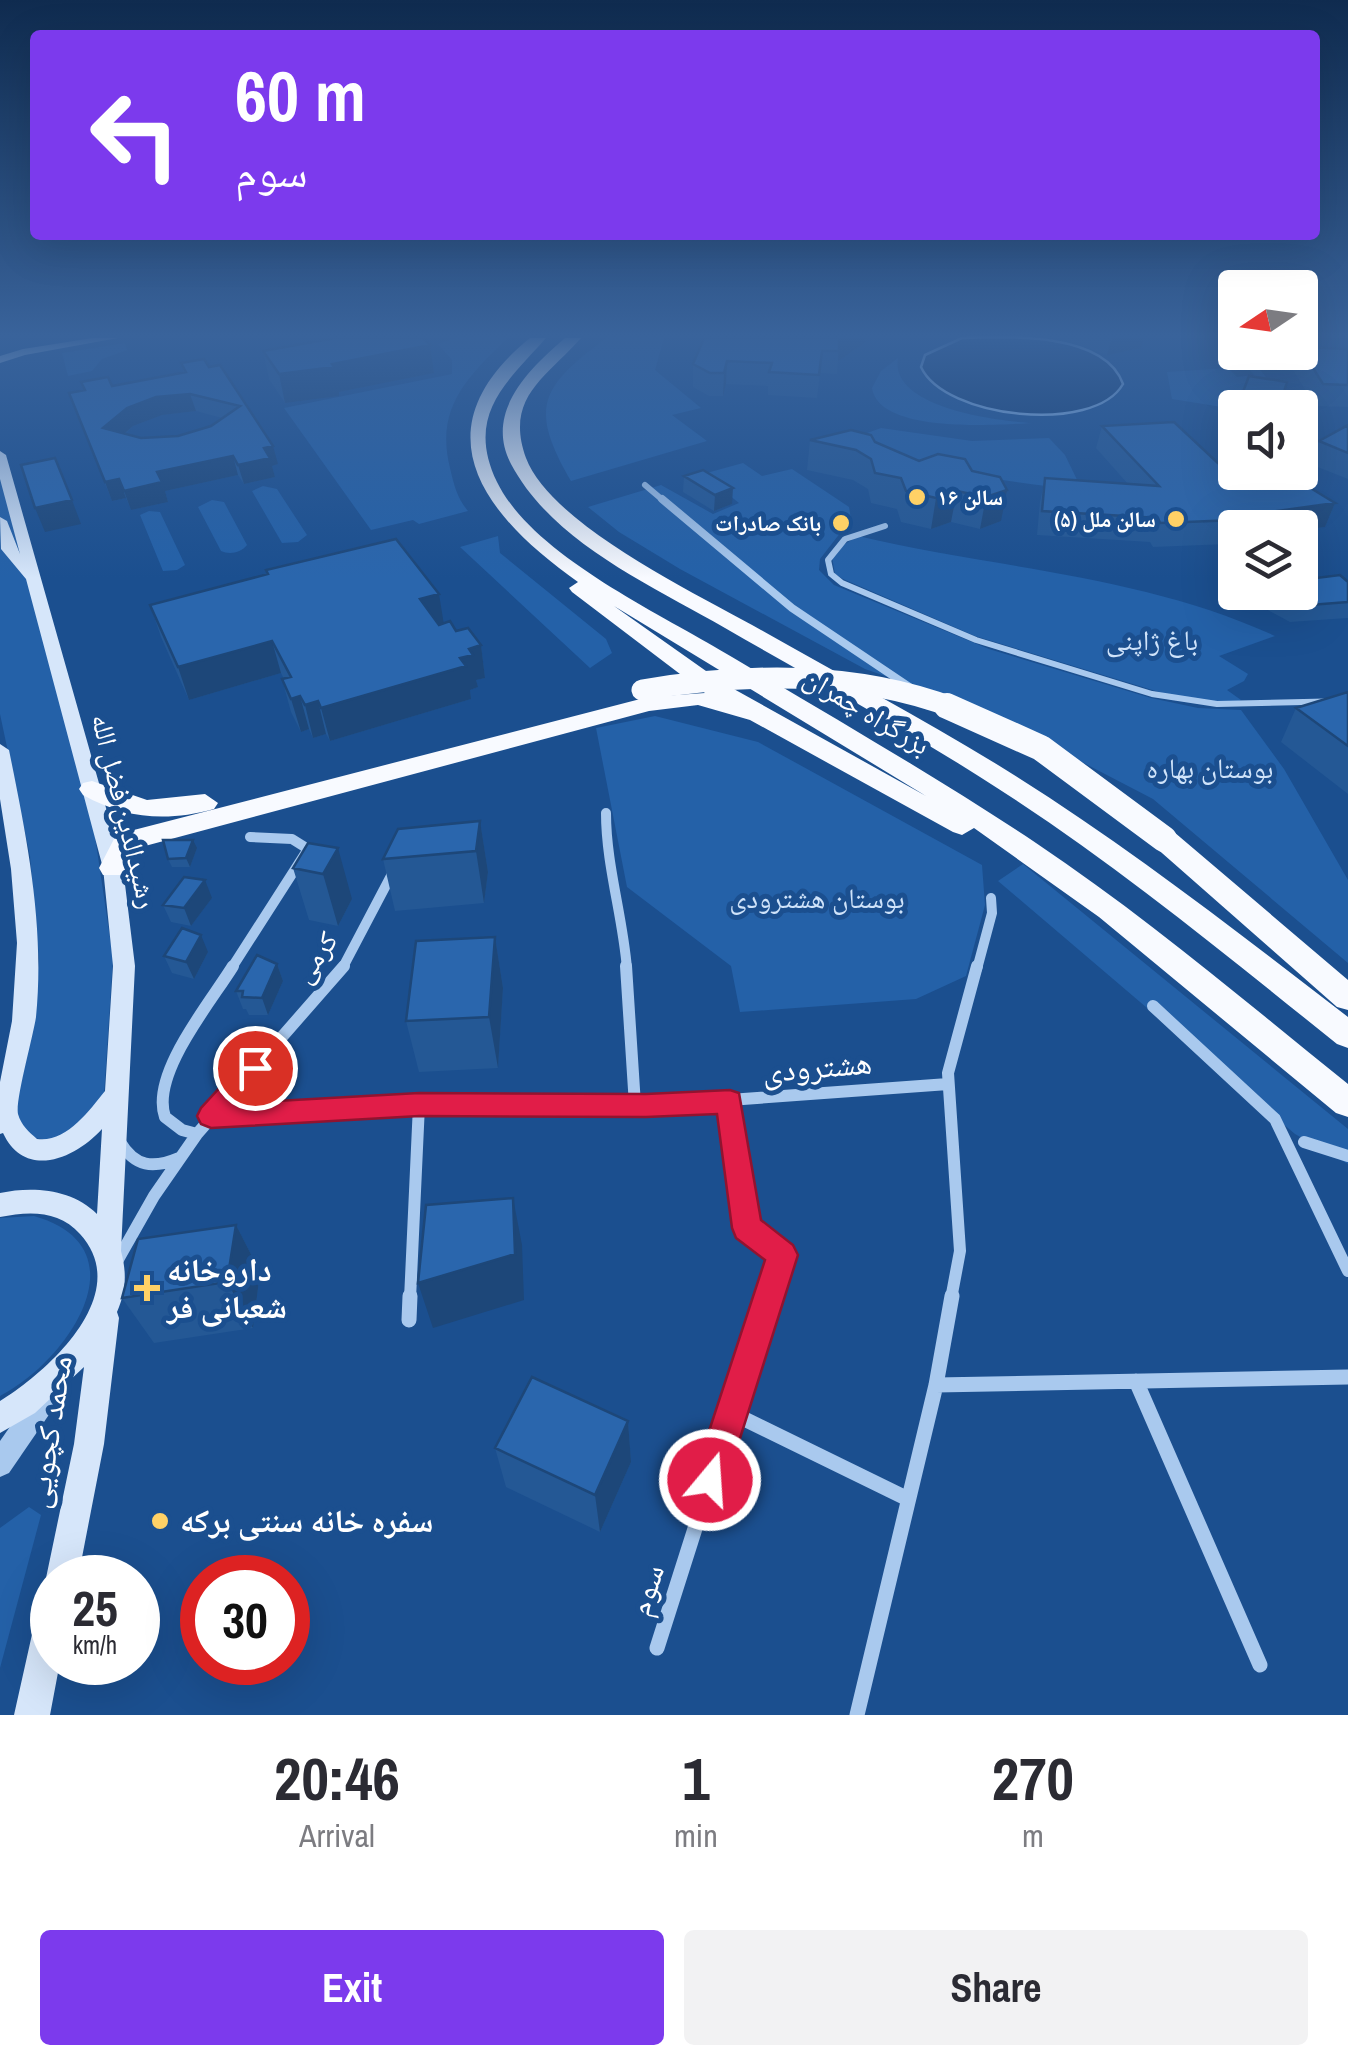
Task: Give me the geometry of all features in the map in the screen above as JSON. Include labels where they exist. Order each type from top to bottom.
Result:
[{"type":"highway","name":"بزرگراه چمران","points":[[478,418],[475,428],[477,458],[490,488],[538,542],[651,618],[956,803],[1096,898],[1348,1103]]},
{"type":"highway","name":"بزرگراه چمران","points":[[512,418],[509,428],[520,465],[538,496],[574,528],[988,771],[1146,876],[1348,1035]]},
{"type":"highway","points":[[538,542],[578,587],[620,623],[765,718],[961,826],[1029,852]]},
{"type":"highway","points":[[651,618],[737,656],[760,655],[757,647],[686,596]]},
{"type":"highway","points":[[92,789],[118,805],[145,811],[176,810],[642,690],[713,678],[774,675],[865,685],[929,700],[981,718],[1041,748],[1164,839],[1348,998]]},
{"type":"highway","points":[[113,868],[124,846],[136,839],[635,707],[699,698],[765,718]]},
{"type":"main road","name":"رشیدالدین فضل الله","points":[[0,455],[113,868],[124,966],[109,1273]]},
{"type":"main road","points":[[0,521],[8,549],[34,580]]},
{"type":"main road","points":[[0,750],[30,932],[26,1020],[2,1117],[14,1139],[30,1150],[51,1151],[72,1142],[114,1110]]},
{"type":"main road","points":[[0,1205],[42,1201],[71,1209],[94,1226],[109,1273],[82,1351],[60,1376],[25,1405],[0,1418]]},
{"type":"main road","name":"محمد کچویی","points":[[67,1555],[89,1444],[109,1273]]},
{"type":"main road","points":[[32,1715],[38,1685]]},
{"type":"street","points":[[645,485],[792,608],[958,719]]},
{"type":"street","points":[[885,526],[839,544],[828,560],[832,574],[842,583],[976,640],[1194,704],[1348,701]]},
{"type":"street","points":[[606,813],[606,833],[624,926],[635,1105]]},
{"type":"street","points":[[196,1134],[174,1130],[163,1118],[160,1095],[172,1062],[308,850],[292,840],[250,837]]},
{"type":"street","name":"کرمی","points":[[109,1273],[196,1134],[343,968],[403,853]]},
{"type":"street","points":[[857,1715],[936,1385],[961,1239],[948,1084],[950,1058],[992,913],[991,898]]},
{"type":"street","points":[[1153,1006],[1275,1119],[1348,1271]]},
{"type":"street","name":"هشترودی","points":[[211,1116],[419,1105],[730,1102],[948,1084]]},
{"type":"street","name":"سوم","points":[[657,1648],[782,1255],[747,1228],[730,1102]]},
{"type":"street","points":[[409,1320],[419,1105]]},
{"type":"street","points":[[114,1110],[130,1159],[145,1167],[164,1166],[180,1158]]},
{"type":"street","points":[[1304,1142],[1348,1156]]},
{"type":"street","points":[[0,1464],[60,1376]]},
{"type":"street","points":[[936,1385],[1348,1377]]},
{"type":"street","points":[[1136,1381],[1260,1666]]},
{"type":"street","points":[[732,1412],[908,1499]]},
{"type":"green space","points":[[291,418],[449,418],[447,447],[453,480],[468,511],[419,524],[413,520],[371,530]]},
{"type":"green space","points":[[546,418],[676,418],[707,441],[571,481],[549,434]]},
{"type":"green space","points":[[910,418],[990,418],[1032,423],[942,424]]},
{"type":"green space","points":[[881,428],[972,441],[1049,438],[1065,455],[1082,490],[967,474],[912,459],[856,437]]},
{"type":"green space","name":"بوستان بهاره","points":[[743,463],[762,476],[792,469],[849,507],[851,519],[820,559],[819,570],[834,585],[989,649],[1151,698],[1198,708],[1241,710],[1284,769],[1348,880],[1348,963],[1153,799],[978,708],[865,669],[680,569],[619,532],[588,507],[661,485],[713,514],[739,503],[703,474]]},
{"type":"green space","points":[[0,473],[93,823],[113,958],[104,1095],[69,1132],[49,1140],[26,1137],[15,1109],[33,1029],[39,959],[30,856],[0,714]]},
{"type":"green space","points":[[263,486],[277,489],[307,535],[298,542],[282,543],[252,491]]},
{"type":"green space","points":[[212,500],[224,502],[247,545],[242,550],[221,551],[198,507]]},
{"type":"green space","points":[[160,512],[185,565],[177,570],[163,571],[140,515]]},
{"type":"green space","points":[[498,536],[500,553],[606,639],[612,653],[590,668],[460,547]]},
{"type":"green space","name":"باغ ژاپنی","points":[[858,536],[1122,586],[1174,599],[1275,636],[1219,656],[1248,674],[1244,681],[1227,690],[1241,700],[1228,706],[1182,699],[975,636],[843,579],[835,574],[832,557]]},
{"type":"green space","name":"بوستان هشترودی","points":[[655,716],[758,742],[982,865],[985,905],[966,976],[916,999],[740,1012],[731,966],[627,887],[596,728]]},
{"type":"green space","points":[[1023,864],[1348,1129],[1348,1164],[1295,1134],[998,881]]},
{"type":"green space","points":[[34,1216],[67,1232],[85,1253],[90,1278],[84,1305],[70,1333],[25,1380],[0,1396],[0,1218]]},
{"type":"green space","points":[[29,1507],[41,1515],[0,1668],[0,1528]]},
{"type":"building","points":[[79,418],[115,418],[103,428],[141,438],[178,436],[211,426],[223,418],[255,418],[273,446],[264,448],[270,458],[238,465],[233,456],[157,472],[162,482],[124,491],[119,479],[105,482]]},
{"type":"building","points":[[1174,422],[1218,463],[1218,490],[1314,490],[1335,503],[1284,510],[1218,510],[1218,521],[1160,523],[1158,518],[1042,511],[1045,478],[1159,486],[1102,426]]},
{"type":"building","points":[[1348,425],[1348,453],[1319,441]]},
{"type":"building","points":[[851,430],[871,435],[875,442],[919,461],[938,454],[965,459],[972,471],[1000,477],[1007,490],[986,497],[957,491],[936,498],[906,491],[901,478],[875,473],[871,459],[856,450],[810,440]]},
{"type":"building","points":[[55,458],[72,500],[35,508],[21,465]]},
{"type":"building","points":[[703,470],[733,488],[715,495],[684,476]]},
{"type":"building","points":[[396,539],[439,594],[420,599],[439,625],[450,621],[456,631],[468,628],[481,645],[469,649],[473,655],[460,658],[466,666],[321,708],[318,701],[305,705],[300,696],[291,699],[282,679],[291,677],[272,641],[178,667],[150,605],[268,574],[266,570]]},
{"type":"building","points":[[1340,575],[1348,582],[1348,602],[1318,604],[1318,578]]},
{"type":"building","points":[[1348,692],[1348,746],[1296,708]]},
{"type":"building","points":[[480,821],[476,851],[383,859],[398,829]]},
{"type":"building","points":[[163,840],[193,840],[186,858],[168,859]]},
{"type":"building","points":[[308,843],[338,848],[323,874],[293,868]]},
{"type":"building","points":[[184,877],[205,880],[184,908],[163,905]]},
{"type":"building","points":[[182,928],[201,935],[186,962],[164,956]]},
{"type":"building","points":[[495,937],[489,1017],[406,1021],[416,941]]},
{"type":"building","points":[[257,955],[277,964],[262,998],[242,997],[243,991],[236,991]]},
{"type":"building","points":[[513,1198],[515,1254],[418,1283],[426,1205]]},
{"type":"building","points":[[236,1225],[227,1282],[122,1298],[138,1239]]},
{"type":"building","points":[[532,1377],[628,1421],[595,1495],[495,1448]]},
{"type":"place","name":"سالن ۱۶","points":[[917,497]]},
{"type":"place","name":"(۵) سالن ملل","points":[[1176,519]]},
{"type":"place","name":"بانک صادرات","points":[[841,523]]},
{"type":"place","name":"داروخانه شعبانی فر","points":[[147,1288]]},
{"type":"place","name":"سفره خانه سنتی برکه","points":[[160,1521]]},
{"type":"route","points":[[255,1068],[211,1116],[419,1105],[646,1106],[730,1102],[747,1228],[782,1255],[710,1480]]}]
